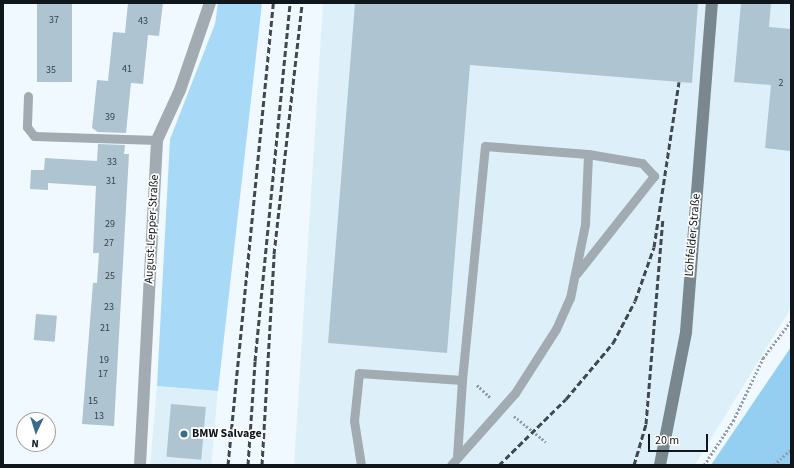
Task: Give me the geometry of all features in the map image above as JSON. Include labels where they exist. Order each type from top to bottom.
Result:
[{"type":"street","name":"August-Lepper-Straße","points":[[140,465],[157,140],[180,90],[210,3]]},
{"type":"street","name":"Lohfelder Straße","points":[[660,465],[686,332],[712,3]]},
{"type":"lane","points":[[28,96],[27,127],[34,136],[157,140]]},
{"type":"lane","points":[[454,462],[485,146],[588,154],[642,163],[654,176],[577,274]]},
{"type":"lane","points":[[454,462],[494,420],[537,360],[559,323],[577,274],[585,224],[588,154]]},
{"type":"lane","points":[[361,465],[354,421],[359,373],[462,380]]},
{"type":"path","points":[[704,465],[733,421],[763,358],[791,321]]},
{"type":"path","points":[[774,465],[791,449]]},
{"type":"shaded area","points":[[218,3],[262,3],[218,391],[157,386],[170,139],[215,24]]},
{"type":"shaded area","points":[[323,3],[791,3],[791,308],[695,465],[294,465]]},
{"type":"shaded area","points":[[791,347],[791,465],[711,465]]},
{"type":"shaded area","points":[[157,386],[218,391],[211,465],[150,465]]},
{"type":"building","points":[[37,3],[72,3],[72,82],[37,82]]},
{"type":"building","points":[[128,3],[163,3],[159,36],[148,35],[143,84],[131,83],[126,133],[98,132],[92,128],[97,80],[108,81],[113,32],[125,33]]},
{"type":"building","points":[[355,3],[698,3],[692,83],[470,65],[447,353],[328,343]]},
{"type":"building","points":[[741,3],[771,3],[769,27],[791,29],[790,151],[765,148],[771,85],[734,82]]},
{"type":"building","points":[[98,144],[125,145],[124,154],[129,154],[114,426],[82,424],[93,283],[97,283],[99,253],[93,253],[96,186],[48,183],[48,190],[30,189],[31,170],[44,170],[45,158],[97,161]]},
{"type":"building","points":[[36,314],[57,316],[55,342],[34,340]]},
{"type":"building","points":[[171,404],[206,407],[201,460],[166,457]]},
{"type":"railway","points":[[228,465],[273,3]]},
{"type":"railway","points":[[248,465],[255,361],[290,3]]},
{"type":"railway","points":[[262,465],[274,254],[302,3]]},
{"type":"railway","points":[[499,465],[566,399],[613,343],[635,301],[654,247],[679,82]]},
{"type":"railway","points":[[634,465],[646,424],[663,218]]},
{"type":"place","name":"BMW Salvage","points":[[184,434]]}]
